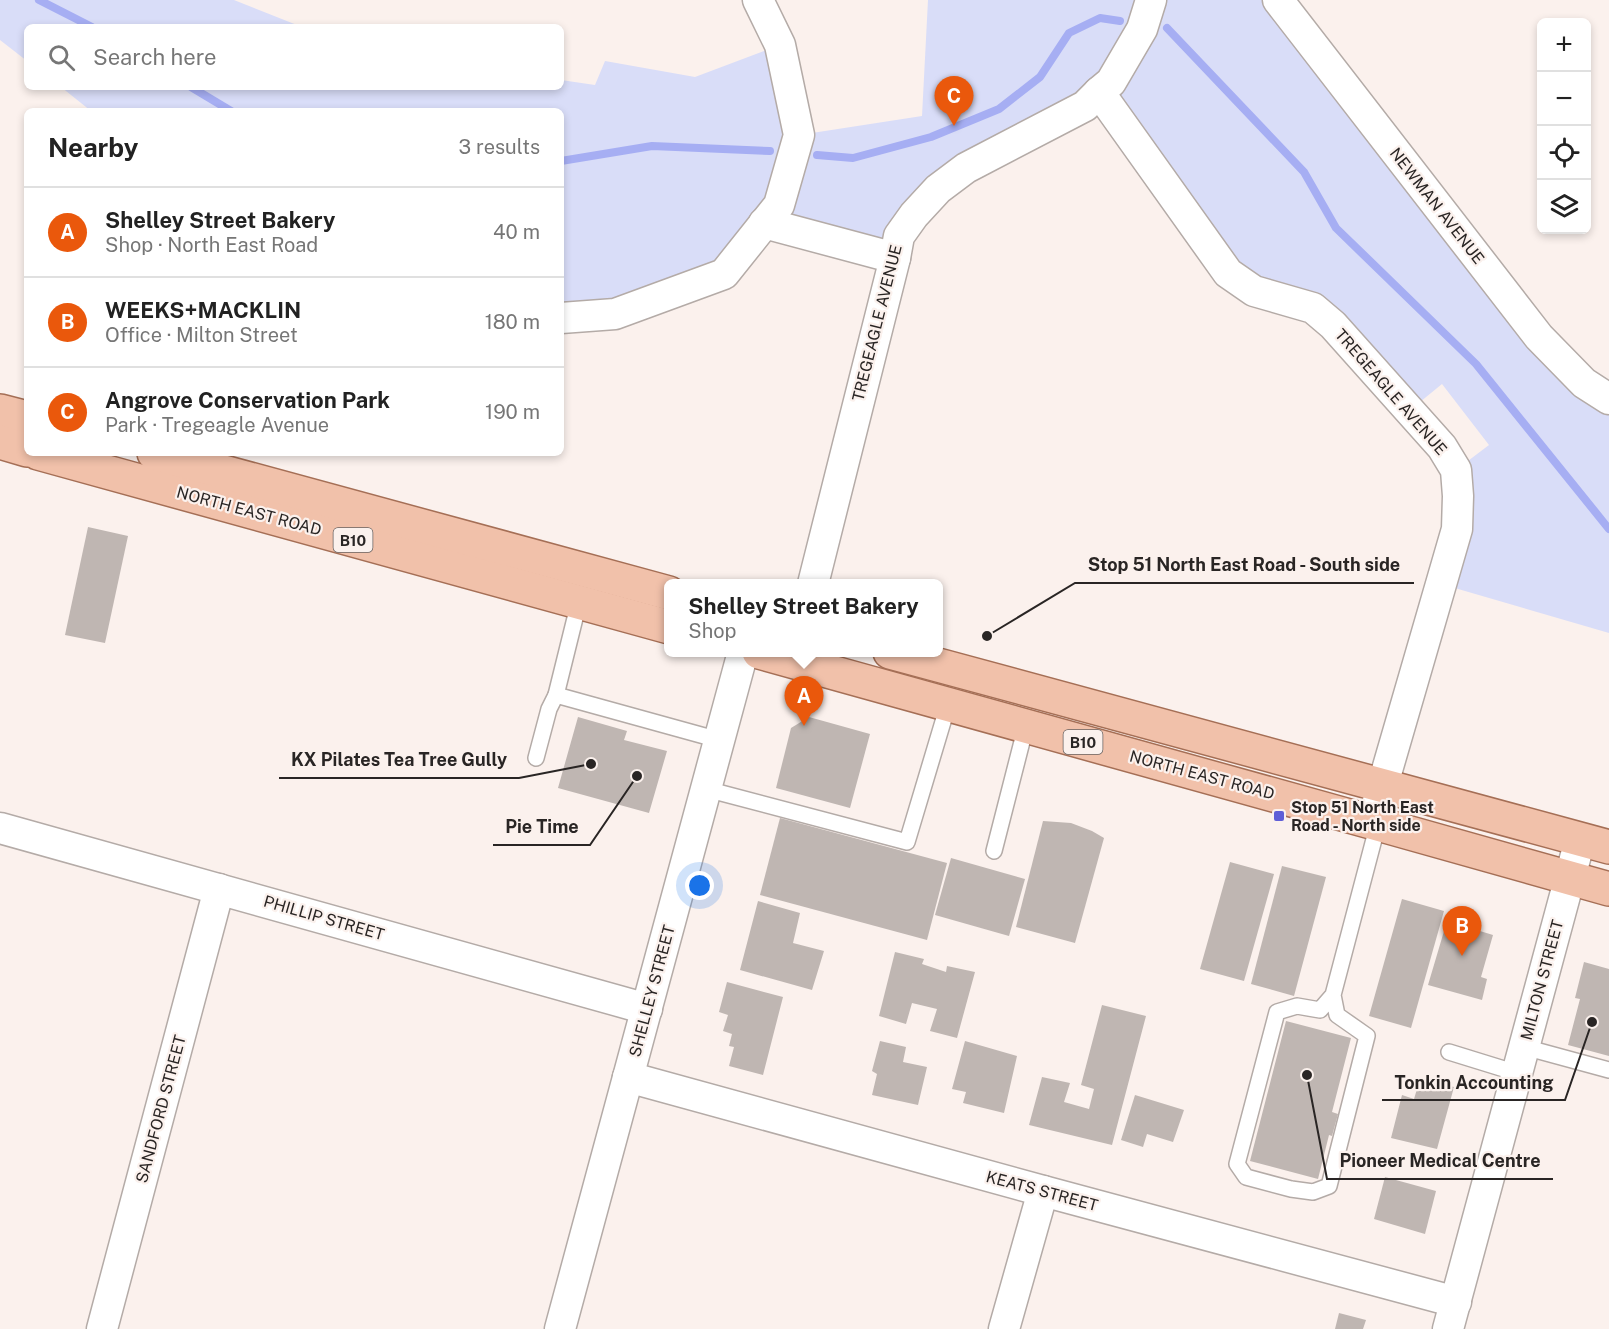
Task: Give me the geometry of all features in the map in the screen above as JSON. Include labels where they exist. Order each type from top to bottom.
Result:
[{"type":"main road","points":[[0,411],[24,417]]},
{"type":"main road","points":[[0,442],[24,449]]},
{"type":"main road","name":"NORTH EAST ROAD","points":[[49,456],[664,626]]},
{"type":"main road","name":"NORTH EAST ROAD","points":[[165,456],[664,592]]},
{"type":"main road","name":"NORTH EAST ROAD","points":[[795,657],[948,705],[1609,889]]},
{"type":"main road","name":"B10","points":[[908,657],[1594,843]]},
{"type":"street","points":[[564,318],[615,314],[724,274],[779,205],[799,135],[780,45],[758,0]]},
{"type":"street","name":"TREGEAGLE AVENUE","points":[[814,579],[895,258],[898,236],[938,189],[966,168],[1085,106],[1111,82],[1142,29],[1151,0]]},
{"type":"street","name":"NEWMAN AVENUE","points":[[1278,0],[1539,337],[1584,382],[1609,399]]},
{"type":"street","name":"TREGEAGLE AVENUE","points":[[1099,92],[1228,273],[1254,291],[1313,308],[1333,325],[1442,447],[1456,470],[1457,529],[1382,785],[1375,823]]},
{"type":"street","points":[[764,223],[895,258]]},
{"type":"street","name":"SHELLEY STREET","points":[[560,1329],[742,657]]},
{"type":"street","name":"PHILLIP STREET","points":[[0,828],[647,1009]]},
{"type":"street","name":"MILTON STREET","points":[[1452,1316],[1570,878],[1594,843]]},
{"type":"street","name":"SANDFORD STREET","points":[[102,1329],[219,889]]},
{"type":"street","name":"KEATS STREET","points":[[628,1077],[1043,1191],[1452,1316]]},
{"type":"street","points":[[1004,1329],[1043,1191]]},
{"type":"lane","points":[[536,758],[549,710],[556,695],[579,602]]},
{"type":"lane","points":[[556,695],[719,740]]},
{"type":"lane","points":[[706,789],[907,842],[948,705]]},
{"type":"lane","points":[[993,852],[1026,726]]},
{"type":"lane","points":[[1333,995],[1320,1010],[1297,1006],[1277,1012],[1237,1164],[1246,1177],[1302,1191],[1313,1192],[1329,1186],[1367,1036],[1337,1015],[1333,995],[1375,823]]},
{"type":"lane","points":[[1449,1052],[1609,1070]]},
{"type":"shaded area","points":[[0,0],[234,0],[294,24],[24,24],[24,59],[0,40]]},
{"type":"shaded area","points":[[928,0],[1278,0],[1609,399],[1609,633],[1441,584],[1456,470],[1489,445],[1442,384],[1409,411],[1333,325],[1254,291],[1099,92],[966,168],[895,258],[764,223],[724,274],[564,317],[564,108],[87,108],[65,90],[564,90],[564,80],[595,85],[605,61],[695,77],[780,45],[799,135],[922,116]]},
{"type":"building","points":[[88,527],[128,536],[105,643],[65,635]]},
{"type":"building","points":[[578,717],[627,731],[624,740],[667,751],[649,813],[558,788]]},
{"type":"building","points":[[809,717],[870,734],[850,808],[776,788],[791,728]]},
{"type":"building","points":[[780,818],[947,863],[927,940],[760,895]]},
{"type":"building","points":[[1043,821],[1071,823],[1104,838],[1075,943],[1016,927]]},
{"type":"building","points":[[951,858],[1025,879],[1009,936],[935,915]]},
{"type":"building","points":[[1230,862],[1274,874],[1244,981],[1200,969]]},
{"type":"building","points":[[1282,866],[1326,877],[1294,996],[1251,984]]},
{"type":"building","points":[[1402,899],[1444,911],[1411,1028],[1369,1016]]},
{"type":"building","points":[[758,901],[800,913],[793,943],[824,951],[812,990],[740,970]]},
{"type":"building","points":[[1447,921],[1493,935],[1481,977],[1487,979],[1482,1000],[1428,985]]},
{"type":"building","points":[[895,952],[924,959],[922,964],[946,972],[947,966],[975,972],[957,1038],[930,1031],[937,1009],[912,1003],[906,1024],[879,1016]]},
{"type":"building","points":[[1584,962],[1609,969],[1609,1056],[1568,1045],[1580,999],[1575,998]]},
{"type":"building","points":[[727,982],[783,997],[763,1075],[729,1066],[734,1047],[729,1046],[732,1034],[723,1031],[728,1015],[719,1012]]},
{"type":"building","points":[[1102,1005],[1146,1016],[1112,1145],[1029,1125],[1042,1077],[1070,1083],[1064,1102],[1089,1109],[1094,1089],[1081,1085]]},
{"type":"building","points":[[1286,1021],[1351,1038],[1332,1112],[1338,1114],[1332,1136],[1329,1135],[1318,1179],[1250,1161]]},
{"type":"building","points":[[880,1041],[906,1047],[903,1062],[927,1067],[918,1105],[872,1095],[877,1074],[872,1071]]},
{"type":"building","points":[[965,1041],[1017,1056],[1004,1113],[963,1103],[966,1092],[952,1089]]},
{"type":"building","points":[[1420,1079],[1454,1087],[1437,1149],[1391,1138],[1402,1095],[1414,1099]]},
{"type":"building","points":[[1135,1095],[1184,1110],[1173,1142],[1147,1134],[1143,1147],[1121,1140]]},
{"type":"building","points":[[1385,1177],[1436,1191],[1425,1234],[1374,1219]]},
{"type":"building","points":[[1339,1313],[1366,1320],[1363,1329],[1335,1329]]},
{"type":"waterway","points":[[39,0],[86,24]]},
{"type":"waterway","points":[[817,155],[853,158],[931,137],[999,109],[1040,77],[1069,33],[1100,18],[1120,21]]},
{"type":"waterway","points":[[1167,28],[1304,172],[1336,228],[1476,364],[1609,529]]},
{"type":"waterway","points":[[196,90],[226,108]]},
{"type":"waterway","points":[[564,161],[652,146],[770,151]]},
{"type":"place","name":"Angrove Conservation Park","points":[[954,126]]},
{"type":"place","name":"Stop 51 North East Road - South side","points":[[987,636]]},
{"type":"place","name":"Shelley Street Bakery","points":[[804,726]]},
{"type":"place","name":"KX Pilates Tea Tree Gully","points":[[591,764]]},
{"type":"place","name":"Pie Time","points":[[637,776]]},
{"type":"place","name":"Stop 51 North East Road - North side","points":[[1279,816]]},
{"type":"place","name":"WEEKS+MACKLIN","points":[[1462,956]]},
{"type":"place","name":"Tonkin Accounting","points":[[1592,1022]]},
{"type":"place","name":"Pioneer Medical Centre","points":[[1307,1075]]}]
